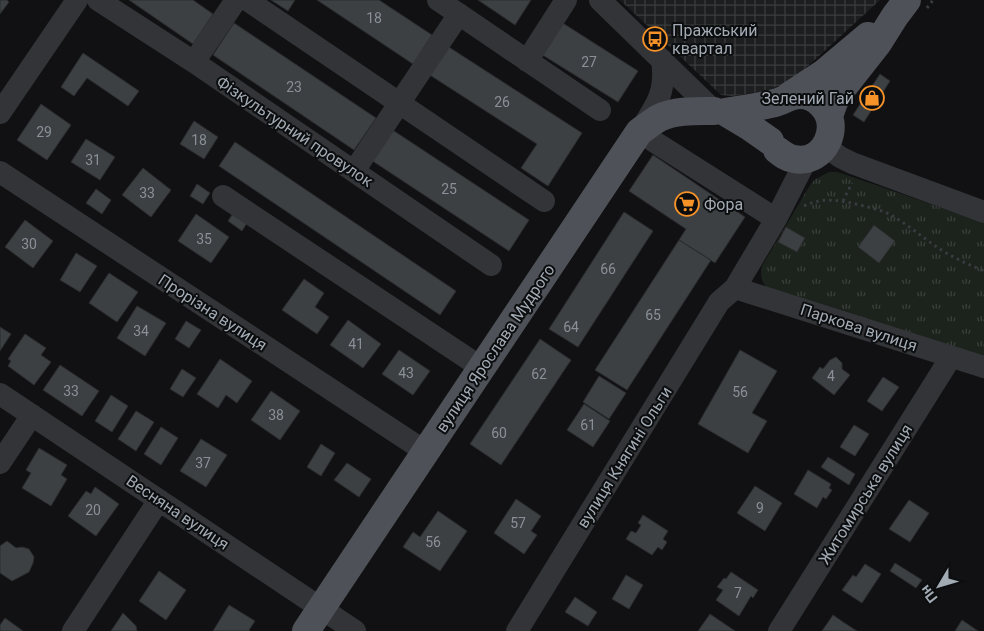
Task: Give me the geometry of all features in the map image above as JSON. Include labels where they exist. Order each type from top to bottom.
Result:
[{"type":"main road","points":[[774,146],[767,131],[768,119],[772,110],[824,73],[901,8]]},
{"type":"main road","points":[[829,116],[841,90],[878,43],[901,8]]},
{"type":"main road","points":[[720,111],[750,127],[786,157],[796,159],[816,152],[829,138],[832,127],[824,107],[812,97],[800,95],[785,99]]},
{"type":"main road","name":"вулиця Ярослава Мудрого","points":[[306,631],[639,132],[659,118],[670,114],[692,111],[720,111],[785,99]]},
{"type":"street","points":[[0,113],[77,0]]},
{"type":"street","name":"Фізкультурний провулок","points":[[98,0],[194,62],[491,266]]},
{"type":"street","points":[[194,62],[236,0]]},
{"type":"street","points":[[246,0],[544,201]]},
{"type":"street","points":[[438,0],[600,110]]},
{"type":"street","points":[[527,61],[566,0]]},
{"type":"street","points":[[600,0],[662,60],[720,111]]},
{"type":"street","points":[[354,171],[459,14]]},
{"type":"street","points":[[662,60],[663,85],[657,104],[639,132],[786,210]]},
{"type":"street","points":[[774,146],[784,182],[786,210]]},
{"type":"street","points":[[816,152],[840,156],[852,163],[984,212]]},
{"type":"street","name":"вулиця Княгині Ольги","points":[[517,631],[719,302],[735,288],[786,210],[816,152]]},
{"type":"street","name":"Прорізна вулиця","points":[[0,172],[426,452]]},
{"type":"street","points":[[224,196],[482,368]]},
{"type":"street","name":"вулиця Княгині Ольги","points":[[534,631],[731,309],[735,288]]},
{"type":"street","name":"Паркова вулиця","points":[[735,288],[984,367]]},
{"type":"street","name":"Житомирська вулиця","points":[[778,631],[951,357]]},
{"type":"street","name":"Весняна вулиця","points":[[0,394],[355,631]]},
{"type":"street","points":[[0,463],[32,415]]},
{"type":"street","points":[[74,631],[159,500]]},
{"type":"path","points":[[843,201],[853,180]]},
{"type":"path","points":[[786,210],[820,200],[833,200],[886,212],[944,252],[984,272]]},
{"type":"shaded area","points":[[620,0],[880,0],[796,77],[766,91],[732,96],[721,95]]},
{"type":"green space","points":[[829,172],[837,172],[984,223],[984,359],[768,289],[762,278],[762,266],[814,180]]},
{"type":"building","points":[[0,0],[7,0],[9,2],[0,14]]},
{"type":"building","points":[[129,0],[193,0],[213,14],[193,44]]},
{"type":"building","points":[[271,0],[295,0],[288,11]]},
{"type":"building","points":[[317,0],[379,0],[432,35],[413,64]]},
{"type":"building","points":[[478,0],[531,0],[515,25]]},
{"type":"building","points":[[561,22],[638,71],[618,102],[541,54]]},
{"type":"building","points":[[234,23],[376,118],[354,150],[213,55]]},
{"type":"building","points":[[441,42],[582,133],[548,186],[521,168],[537,144],[422,70]]},
{"type":"building","points":[[83,53],[139,91],[128,106],[87,78],[74,96],[61,87]]},
{"type":"building","name":"Зелений Гай","points":[[880,74],[890,81],[864,122],[853,115]]},
{"type":"building","points":[[41,104],[71,125],[47,160],[17,140]]},
{"type":"building","points":[[194,121],[218,137],[204,159],[180,144]]},
{"type":"building","points":[[388,127],[529,220],[509,251],[368,158]]},
{"type":"building","points":[[86,139],[115,157],[100,180],[71,162]]},
{"type":"building","points":[[235,142],[456,291],[440,315],[219,166]]},
{"type":"building","name":"Фора","points":[[653,155],[745,217],[715,263],[679,240],[686,229],[629,191]]},
{"type":"building","points":[[143,168],[171,190],[151,217],[122,195]]},
{"type":"building","points":[[197,184],[210,193],[203,204],[190,196]]},
{"type":"building","points":[[96,189],[111,200],[102,214],[86,203]]},
{"type":"building","points":[[236,209],[250,218],[242,231],[228,221]]},
{"type":"building","points":[[624,212],[653,231],[578,347],[549,329]]},
{"type":"building","points":[[196,214],[229,237],[211,263],[178,241]]},
{"type":"building","points":[[25,220],[53,241],[33,268],[5,247]]},
{"type":"building","points":[[874,225],[895,241],[879,263],[858,247]]},
{"type":"building","points":[[786,227],[805,238],[797,252],[778,242]]},
{"type":"building","points":[[679,240],[711,260],[627,390],[595,370]]},
{"type":"building","points":[[76,253],[97,266],[80,292],[60,280]]},
{"type":"building","points":[[109,273],[138,292],[117,322],[89,303]]},
{"type":"building","points":[[304,279],[324,293],[315,307],[329,317],[317,334],[282,310]]},
{"type":"building","points":[[137,306],[166,323],[145,356],[117,338]]},
{"type":"building","points":[[348,320],[381,344],[363,368],[330,345]]},
{"type":"building","points":[[186,321],[201,330],[189,348],[175,339]]},
{"type":"building","points":[[0,327],[11,334],[0,351]]},
{"type":"building","points":[[25,334],[46,348],[41,355],[51,362],[34,385],[8,366],[11,361],[8,359]]},
{"type":"building","points":[[540,339],[571,360],[501,465],[470,444]]},
{"type":"building","points":[[399,350],[430,371],[413,395],[382,374]]},
{"type":"building","points":[[740,350],[777,371],[752,413],[767,421],[748,453],[698,424]]},
{"type":"building","points":[[836,357],[842,363],[842,369],[850,375],[834,395],[812,378],[820,367],[823,369],[830,360]]},
{"type":"building","points":[[220,359],[252,381],[237,403],[226,395],[218,408],[197,394]]},
{"type":"building","points":[[60,365],[99,391],[82,416],[43,390]]},
{"type":"building","points":[[182,369],[196,378],[183,397],[170,389]]},
{"type":"building","points":[[599,376],[626,393],[609,419],[583,402]]},
{"type":"building","points":[[883,377],[899,387],[882,411],[867,401]]},
{"type":"building","points":[[271,391],[300,411],[280,440],[251,420]]},
{"type":"building","points":[[111,395],[128,406],[112,432],[95,421]]},
{"type":"building","points":[[584,404],[610,421],[593,447],[567,430]]},
{"type":"building","points":[[136,411],[154,422],[136,451],[118,439]]},
{"type":"building","points":[[854,425],[869,434],[855,456],[840,447]]},
{"type":"building","points":[[161,427],[178,438],[161,465],[144,454]]},
{"type":"building","points":[[201,439],[227,455],[206,487],[180,471]]},
{"type":"building","points":[[321,444],[335,453],[321,476],[307,467]]},
{"type":"building","points":[[39,448],[67,465],[61,475],[67,479],[51,506],[22,488],[31,473],[26,470]]},
{"type":"building","points":[[828,457],[855,474],[849,485],[821,467]]},
{"type":"building","points":[[347,463],[371,479],[359,497],[334,480]]},
{"type":"building","points":[[808,470],[831,484],[829,488],[832,490],[826,499],[823,497],[817,508],[794,494]]},
{"type":"building","points":[[755,486],[782,503],[765,531],[737,513]]},
{"type":"building","points":[[95,487],[119,504],[96,536],[68,516],[86,491],[91,494]]},
{"type":"building","points":[[516,499],[541,516],[531,531],[537,535],[524,554],[494,533]]},
{"type":"building","points":[[909,500],[929,513],[910,542],[889,529]]},
{"type":"building","points":[[438,511],[467,531],[440,571],[403,547],[413,532],[420,537]]},
{"type":"building","points":[[643,515],[668,531],[663,539],[667,542],[662,550],[658,547],[652,555],[626,539],[631,531],[636,533],[641,525],[638,523]]},
{"type":"building","points":[[7,541],[16,548],[29,549],[34,557],[29,572],[12,581],[0,573],[0,546]]},
{"type":"building","points":[[895,563],[922,580],[916,588],[890,571]]},
{"type":"building","points":[[865,564],[881,574],[862,603],[842,590],[853,575],[856,577]]},
{"type":"building","points":[[159,571],[186,590],[166,620],[139,601]]},
{"type":"building","points":[[731,572],[758,590],[753,598],[751,596],[739,616],[716,600],[723,590],[717,587]]},
{"type":"building","points":[[626,575],[643,585],[629,609],[612,599]]},
{"type":"building","points":[[575,597],[597,612],[588,626],[565,612]]},
{"type":"building","points":[[229,605],[255,621],[250,631],[213,631]]},
{"type":"building","points":[[123,613],[136,626],[137,631],[111,631]]},
{"type":"building","points":[[710,614],[735,631],[698,631]]},
{"type":"building","points":[[833,615],[843,622],[857,631],[822,631]]},
{"type":"building","points":[[5,618],[23,631],[0,631],[0,625]]},
{"type":"building","points":[[962,620],[978,631],[955,631]]},
{"type":"place","name":"Пражський квартал","points":[[655,39]]},
{"type":"place","name":"Зелений Гай","points":[[872,98]]},
{"type":"place","name":"Фора","points":[[687,204]]}]
